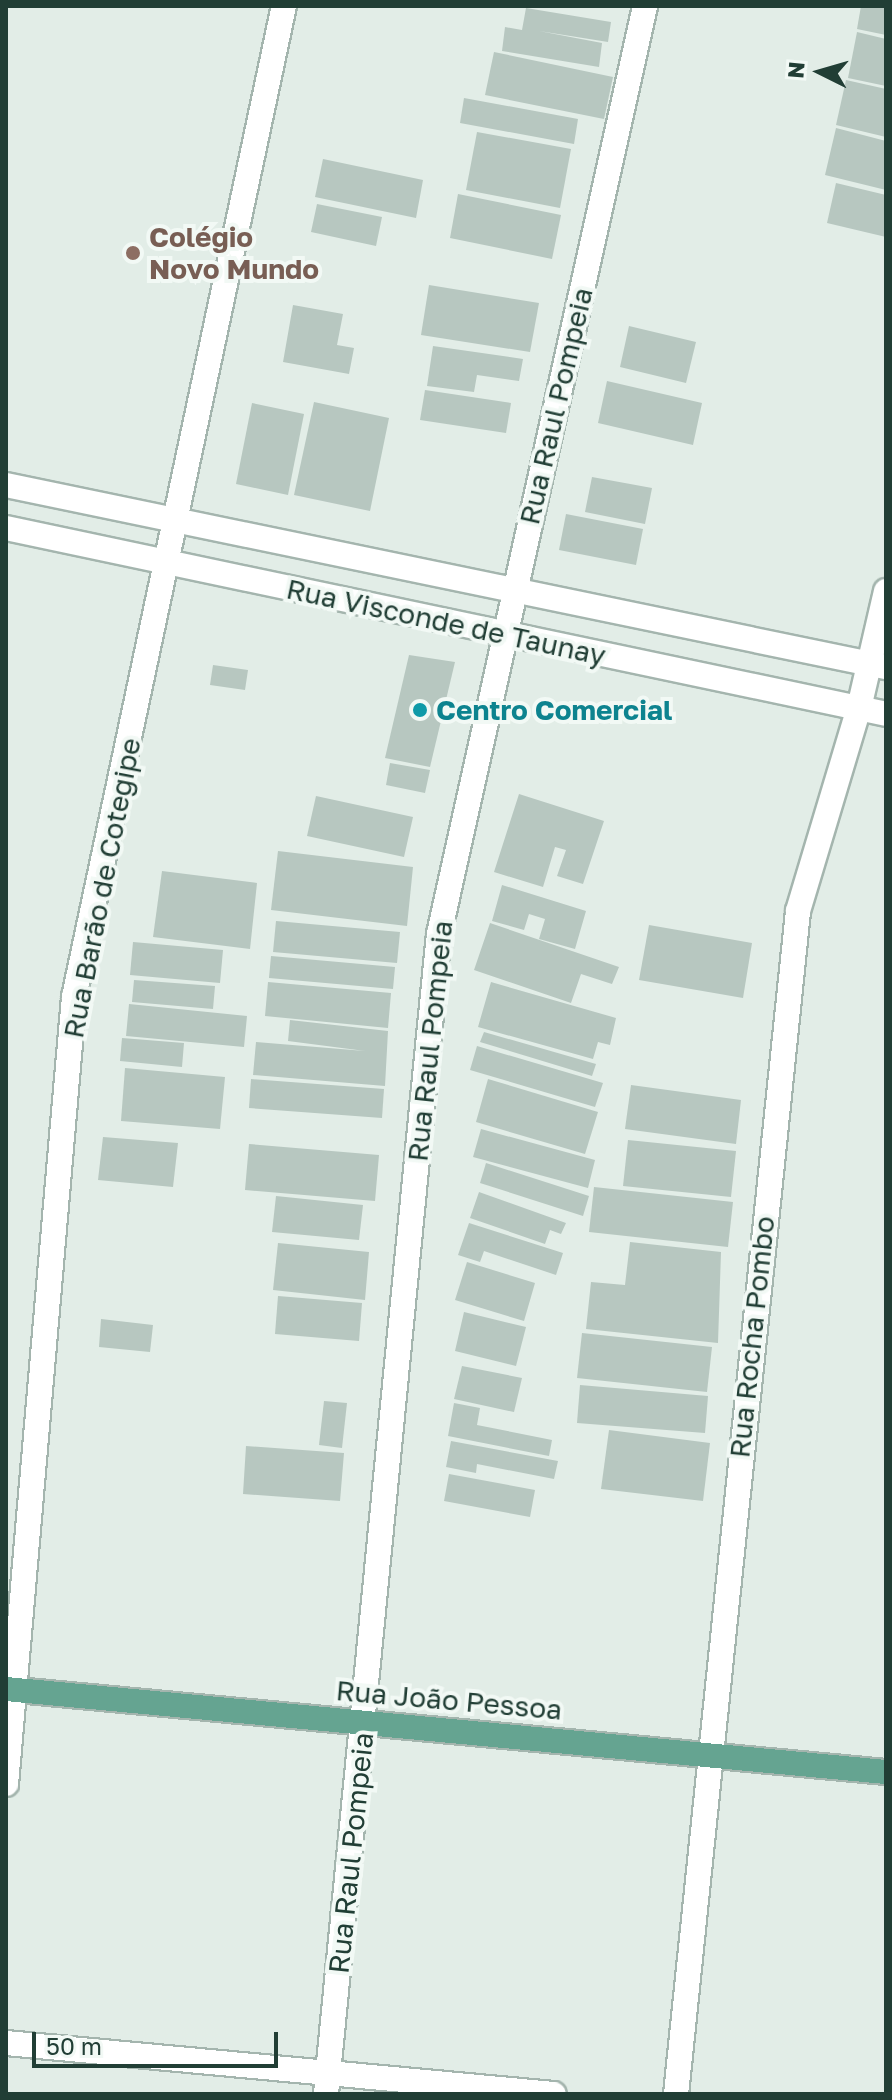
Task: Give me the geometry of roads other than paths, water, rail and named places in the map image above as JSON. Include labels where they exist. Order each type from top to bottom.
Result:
[{"type":"main road","name":"Rua João Pessoa","points":[[10,1689],[886,1772]]},
{"type":"street","name":"Rua Barão de Cotegipe","points":[[6,1784],[10,1689],[74,997],[169,563],[284,6]]},
{"type":"street","name":"Rua Raul Pompeia","points":[[327,2082],[365,1723],[439,934],[645,6]]},
{"type":"street","name":"Rua Visconde de Taunay","points":[[6,485],[878,666]]},
{"type":"street","name":"Rua Visconde de Taunay","points":[[6,528],[504,636],[886,714]]},
{"type":"street","name":"Rua Rocha Pombo","points":[[676,2094],[798,911],[859,708],[878,666],[886,591]]},
{"type":"street","points":[[6,2043],[327,2082],[554,2094]]},
{"type":"place","name":"Colégio Novo Mundo","points":[[133,253]]},
{"type":"place","name":"Centro Comercial","points":[[420,710]]}]
